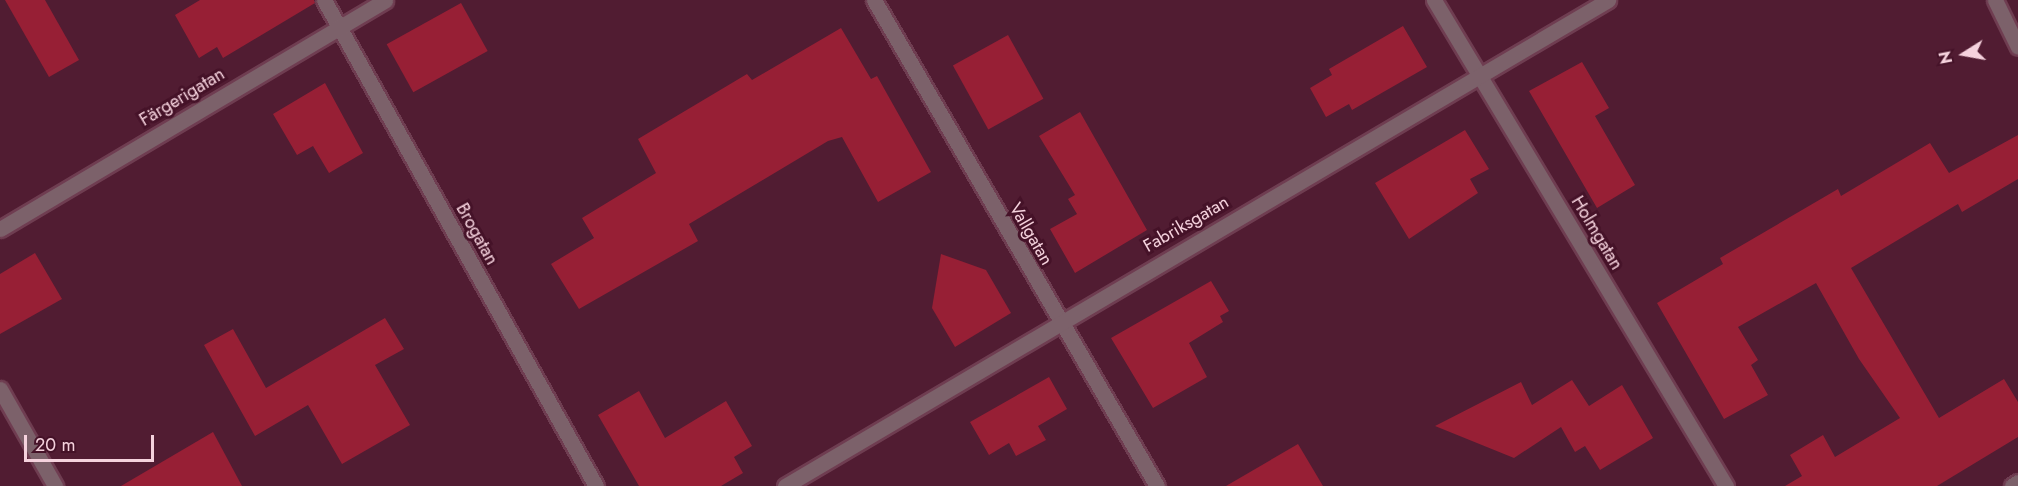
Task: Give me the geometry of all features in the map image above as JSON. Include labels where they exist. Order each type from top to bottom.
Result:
[{"type":"street","name":"Brogatan","points":[[324,0],[596,486]]},
{"type":"street","name":"Färgerigatan","points":[[0,229],[385,0]]},
{"type":"street","name":"Vallgatan","points":[[874,0],[1157,486]]},
{"type":"street","name":"Holmgatan","points":[[1434,0],[1726,486]]},
{"type":"street","name":"Fabriksgatan","points":[[785,486],[1059,321],[1608,0]]},
{"type":"street","points":[[1995,0],[2018,47]]},
{"type":"street","points":[[0,389],[55,486]]},
{"type":"street","points":[[2012,486],[2018,482]]},
{"type":"building","points":[[5,0],[45,0],[79,60],[49,77]]},
{"type":"building","points":[[200,0],[314,0],[315,3],[223,58],[217,47],[199,58],[175,15]]},
{"type":"building","points":[[461,3],[488,51],[413,92],[387,44]]},
{"type":"building","points":[[1403,26],[1427,67],[1352,110],[1349,104],[1326,117],[1310,88],[1332,75],[1329,69]]},
{"type":"building","points":[[841,28],[871,79],[877,76],[931,172],[878,202],[842,137],[828,141],[689,224],[698,241],[579,309],[551,264],[594,238],[582,218],[656,173],[638,139],[747,74],[752,80]]},
{"type":"building","points":[[1008,35],[1043,99],[988,129],[953,66]]},
{"type":"building","points":[[1582,62],[1609,108],[1595,116],[1635,185],[1597,208],[1529,91]]},
{"type":"building","points":[[325,83],[363,153],[329,173],[313,146],[297,155],[273,114]]},
{"type":"building","points":[[1080,112],[1147,230],[1075,273],[1050,229],[1077,214],[1068,199],[1075,195],[1039,136]]},
{"type":"building","points":[[1465,130],[1489,169],[1470,179],[1478,193],[1409,239],[1375,183]]},
{"type":"building","points":[[2018,135],[2018,179],[1962,212],[1958,204],[1851,268],[1939,418],[2004,379],[2018,402],[2018,437],[1937,486],[1785,486],[1802,476],[1790,455],[1823,435],[1835,457],[1900,418],[1859,359],[1816,283],[1738,327],[1758,360],[1751,365],[1768,395],[1724,419],[1657,303],[1723,264],[1720,258],[1838,189],[1841,196],[1930,143],[1949,173]]},
{"type":"building","points":[[35,253],[62,299],[0,334],[0,274]]},
{"type":"building","points":[[941,254],[986,270],[1011,313],[955,347],[932,308]]},
{"type":"building","points":[[1211,281],[1229,311],[1220,316],[1223,322],[1189,343],[1207,377],[1153,408],[1111,338]]},
{"type":"building","points":[[385,318],[404,349],[375,365],[410,425],[342,464],[308,405],[255,436],[204,345],[233,329],[266,388]]},
{"type":"building","points":[[1049,377],[1067,409],[1038,426],[1046,440],[1016,456],[1009,443],[989,455],[970,422]]},
{"type":"building","points":[[1572,380],[1589,406],[1622,385],[1653,438],[1600,470],[1585,446],[1575,452],[1561,427],[1514,458],[1435,426],[1521,382],[1532,405]]},
{"type":"building","points":[[639,391],[665,438],[726,401],[752,446],[734,457],[743,473],[721,486],[639,486],[598,415]]},
{"type":"building","points":[[213,432],[242,486],[121,486]]},
{"type":"building","points":[[1298,444],[1323,486],[1226,486]]}]
